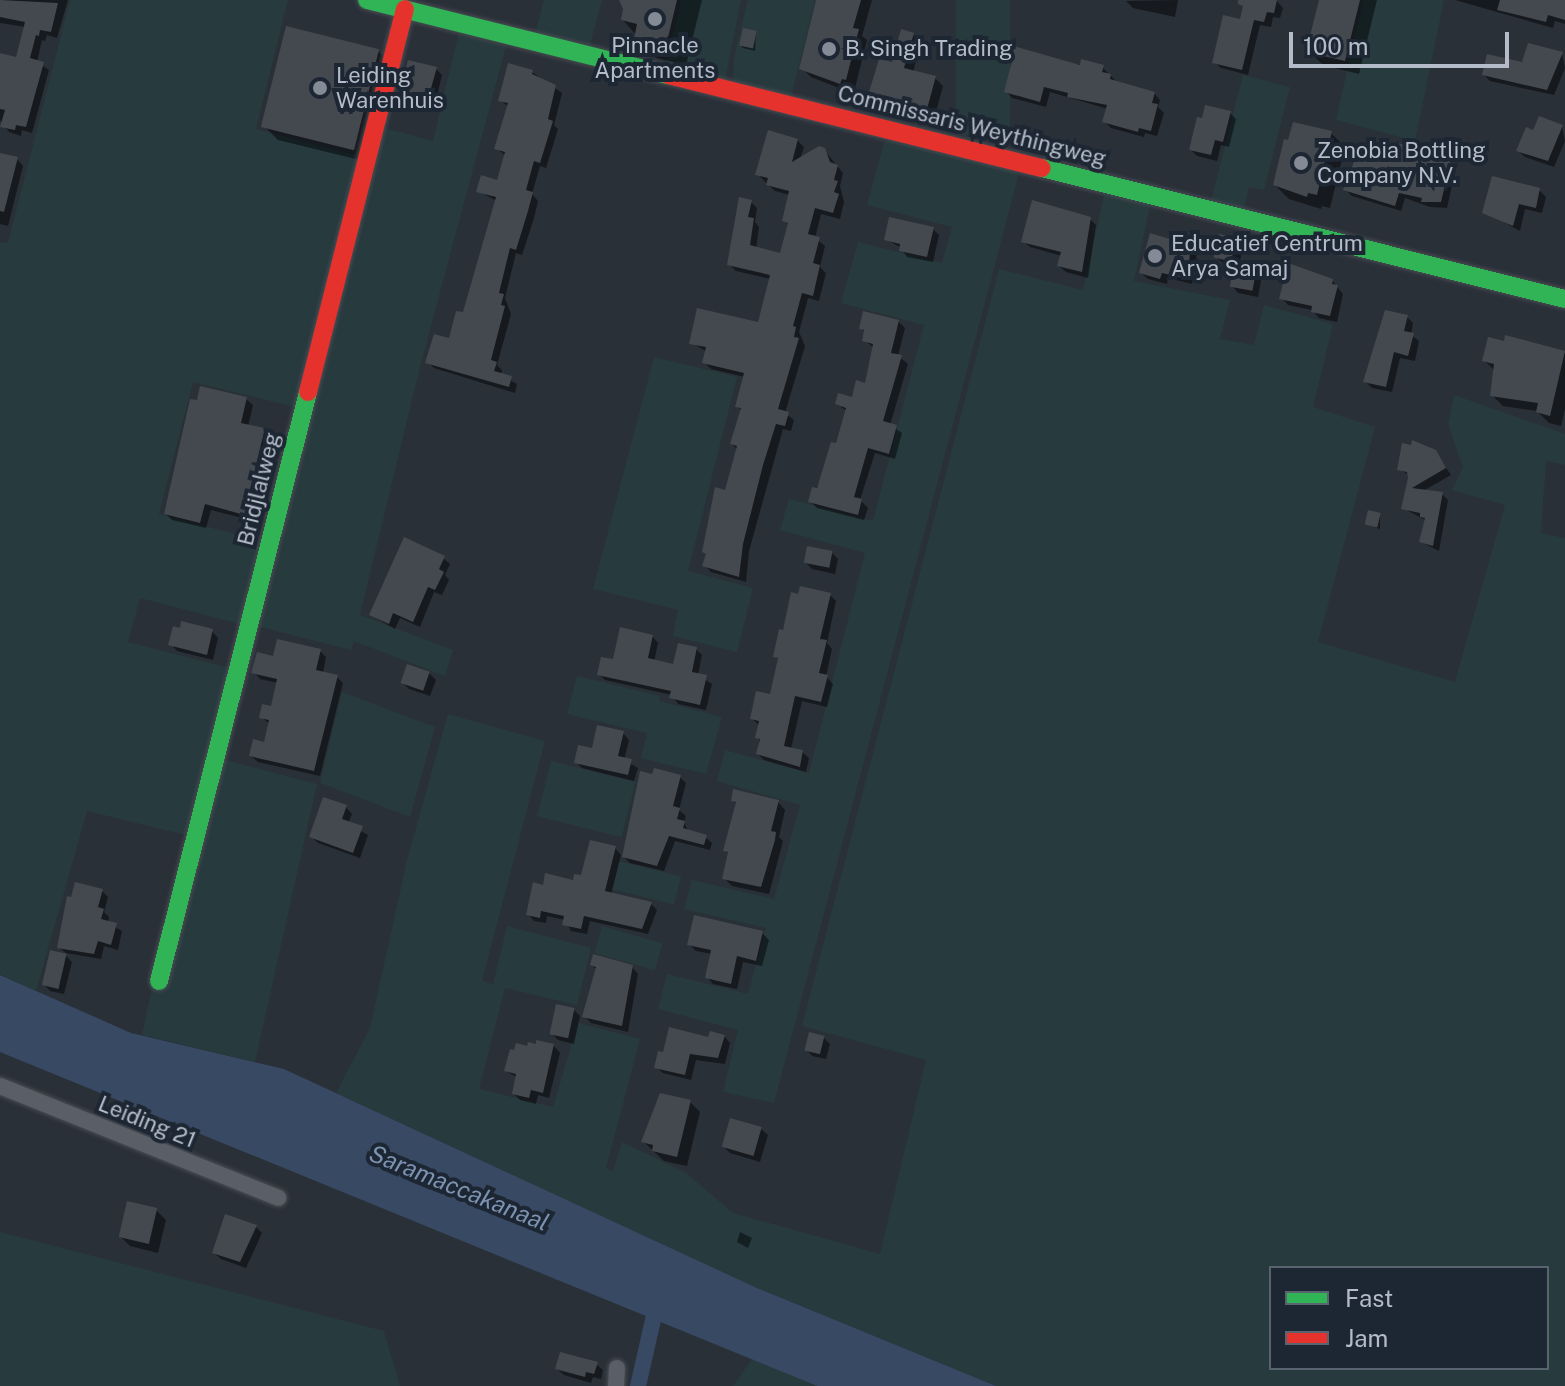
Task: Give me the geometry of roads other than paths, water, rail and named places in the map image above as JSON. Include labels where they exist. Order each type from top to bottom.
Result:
[{"type":"main road","name":"Commissaris Weythingweg","points":[[367,0],[1565,299]]},
{"type":"main road","name":"Bridjlalweg","points":[[159,981],[405,9]]},
{"type":"street","name":"Leiding 21","points":[[0,1086],[278,1198]]},
{"type":"street","points":[[616,1386],[617,1368]]},
{"type":"water","name":"Saramaccakanaal","points":[[0,975],[131,1033],[284,1069],[757,1288],[996,1386],[817,1386],[0,1052]]},
{"type":"waterway","points":[[638,1386],[658,1298]]},
{"type":"place","name":"Pinnacle Apartments","points":[[655,19]]},
{"type":"place","name":"B. Singh Trading","points":[[829,49]]},
{"type":"place","name":"Leiding Warenhuis","points":[[320,88]]},
{"type":"place","name":"Zenobia Bottling Company N.V.","points":[[1301,163]]},
{"type":"place","name":"Educatief Centrum Arya Samaj","points":[[1155,256]]}]
